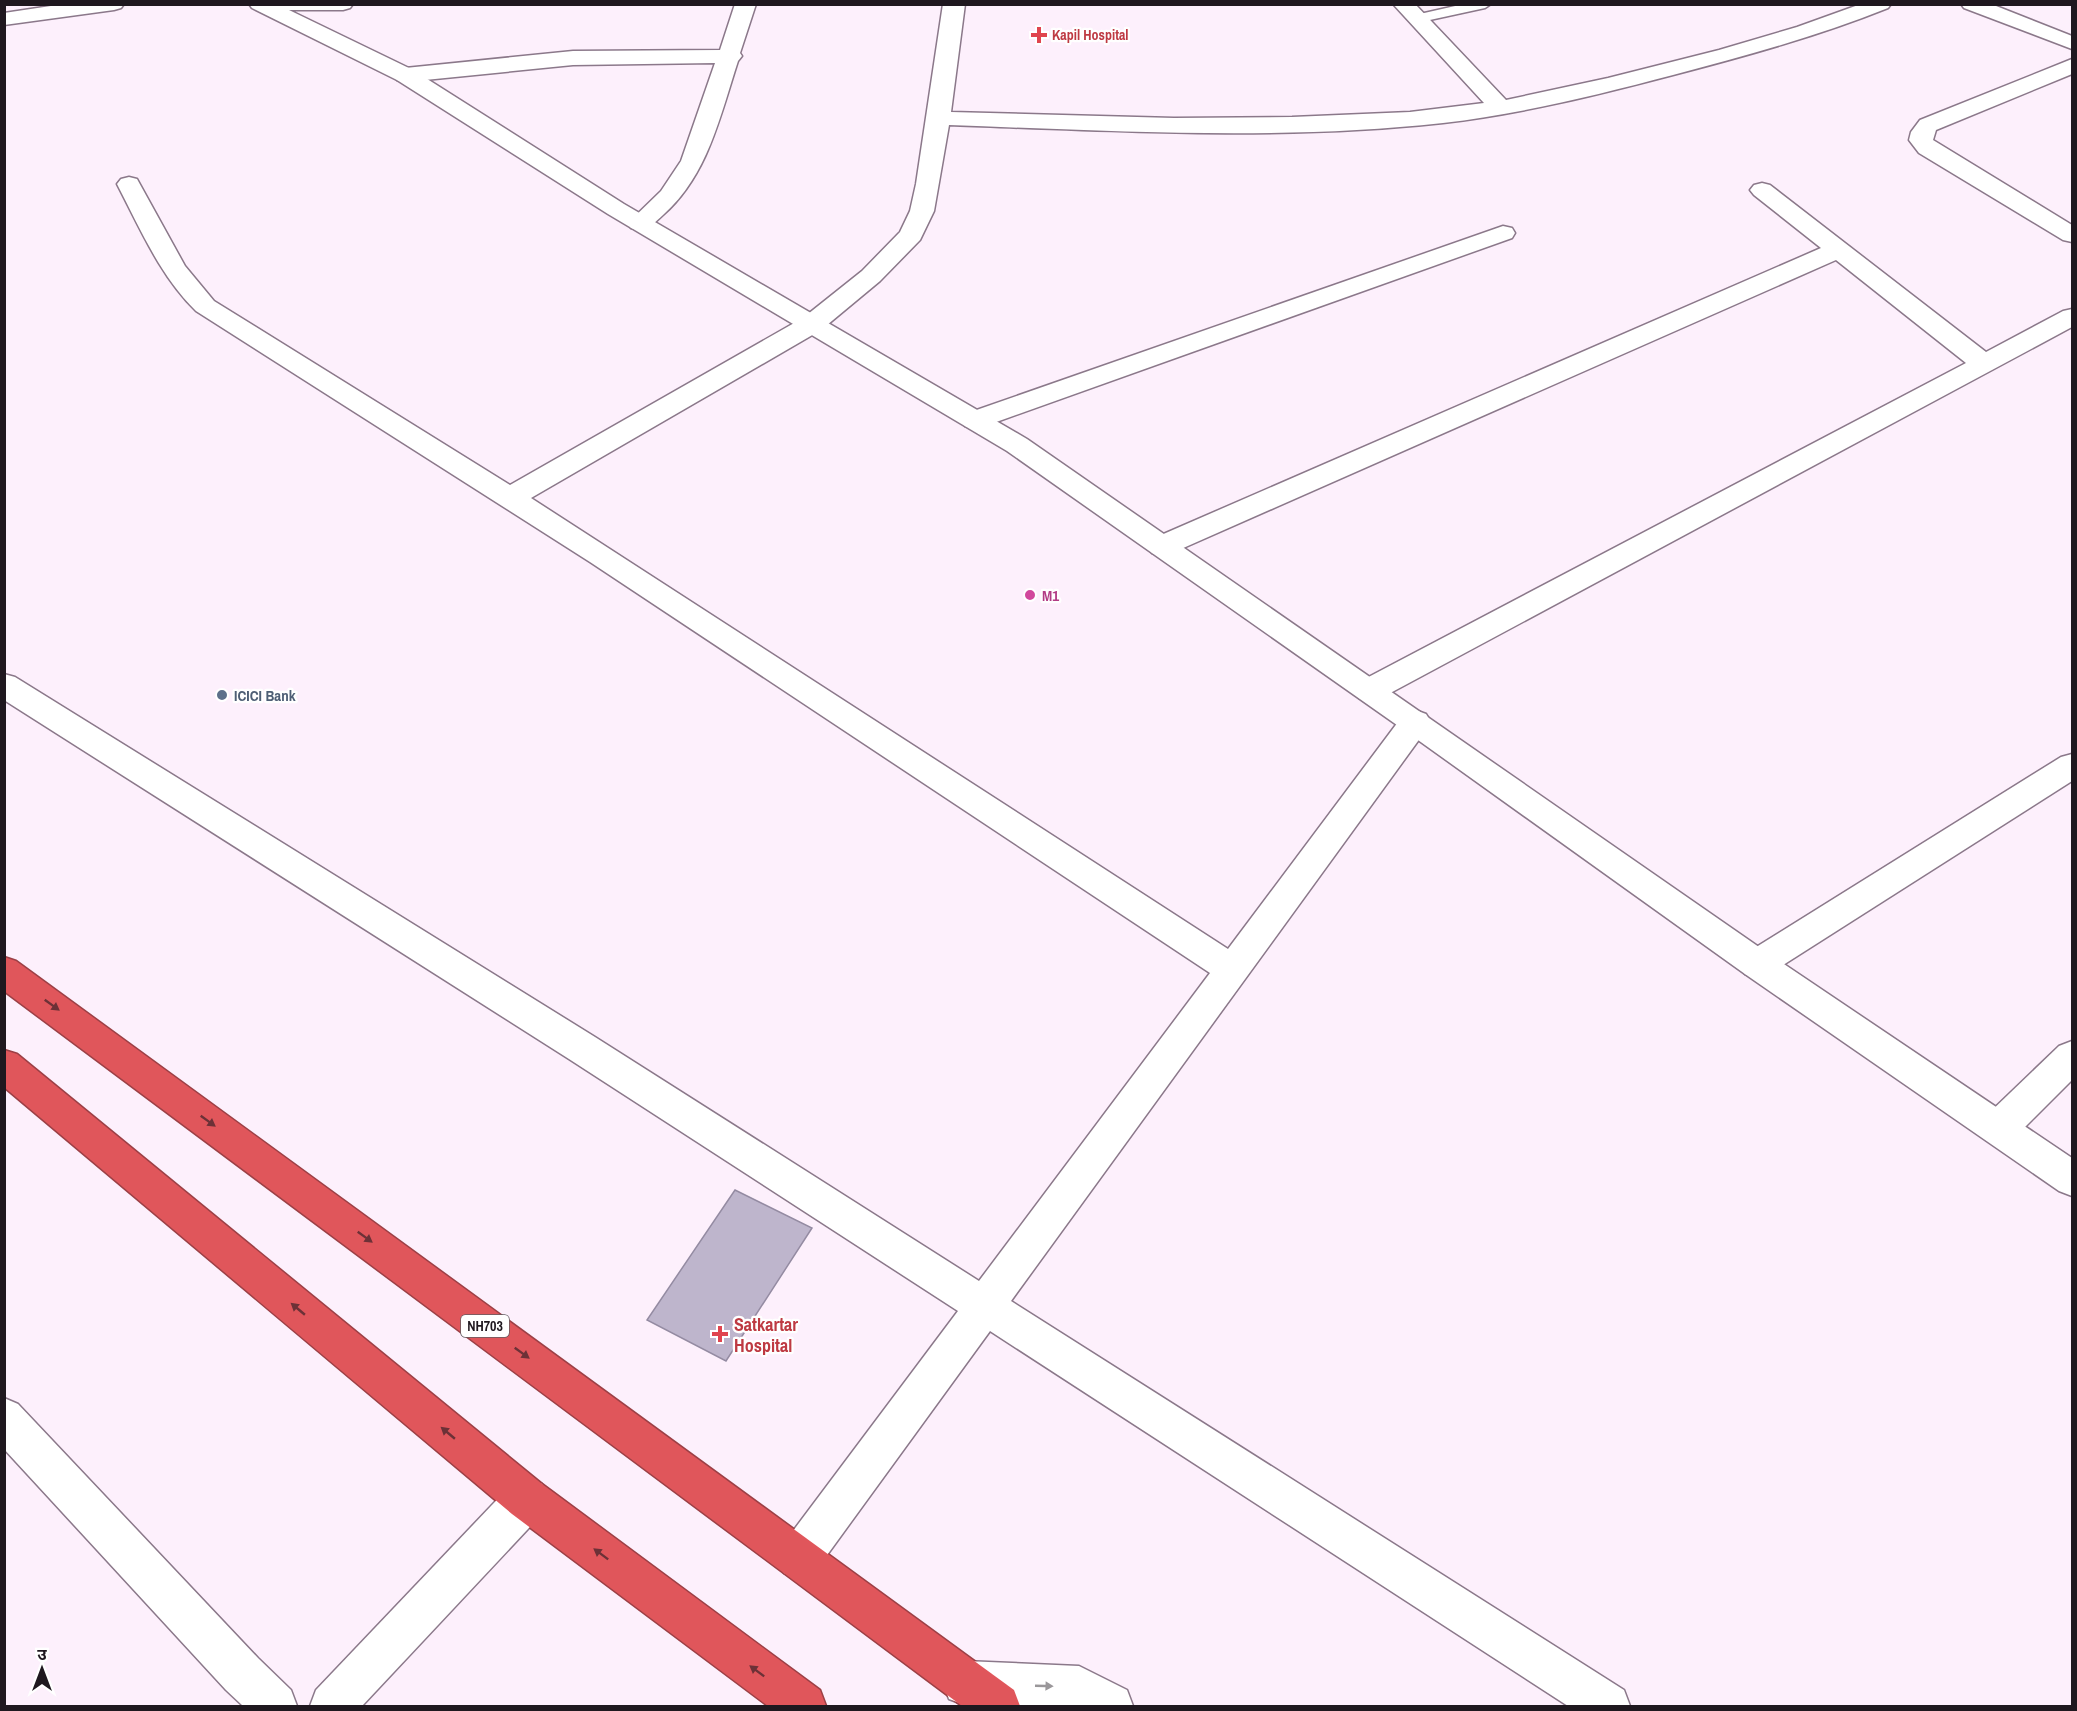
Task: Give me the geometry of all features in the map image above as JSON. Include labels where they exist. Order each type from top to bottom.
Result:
[{"type":"highway","name":"NH703","points":[[4,971],[981,1695]]},
{"type":"highway","points":[[4,1065],[527,1499],[804,1707]]},
{"type":"street","points":[[4,19],[114,4]]},
{"type":"street","points":[[259,4],[405,75],[640,223],[1017,445],[1370,690],[1757,964],[2073,1179]]},
{"type":"street","points":[[286,4],[343,4]]},
{"type":"street","points":[[640,223],[670,196],[689,170],[746,4]]},
{"type":"street","points":[[510,498],[812,324],[871,276],[911,235],[922,211],[939,118],[954,4]]},
{"type":"street","points":[[939,118],[1201,126],[1412,119],[1500,108],[1593,89],[1758,46],[1881,4]]},
{"type":"street","points":[[1971,4],[2073,43]]},
{"type":"street","points":[[1410,12],[1500,108]]},
{"type":"street","points":[[405,75],[573,58],[730,56]]},
{"type":"street","points":[[2073,66],[1928,125],[1922,132],[1921,140],[1927,148],[2073,235]]},
{"type":"street","points":[[129,184],[180,278],[198,301],[600,555],[1233,970]]},
{"type":"street","points":[[1762,190],[1983,364]]},
{"type":"street","points":[[975,420],[1503,233]]},
{"type":"street","points":[[1162,546],[1838,250]]},
{"type":"street","points":[[1370,690],[2073,317]]},
{"type":"street","points":[[4,685],[572,1042],[1608,1707]]},
{"type":"street","points":[[799,1558],[1415,722]]},
{"type":"street","points":[[1757,964],[2073,766]]},
{"type":"street","points":[[1998,1128],[2073,1056]]},
{"type":"street","points":[[4,1418],[275,1707]]},
{"type":"street","points":[[332,1707],[527,1499]]},
{"type":"street","points":[[981,1695],[1079,1688],[1111,1707]]},
{"type":"lane","points":[[1410,12],[1485,4]]},
{"type":"building","points":[[735,1190],[812,1228],[726,1361],[647,1320]]},
{"type":"place","name":"Kapil Hospital","points":[[1039,35]]},
{"type":"place","name":"M1","points":[[1030,595]]},
{"type":"place","name":"ICICI Bank","points":[[222,695]]},
{"type":"place","name":"Satkartar Hospital","points":[[720,1334]]}]
